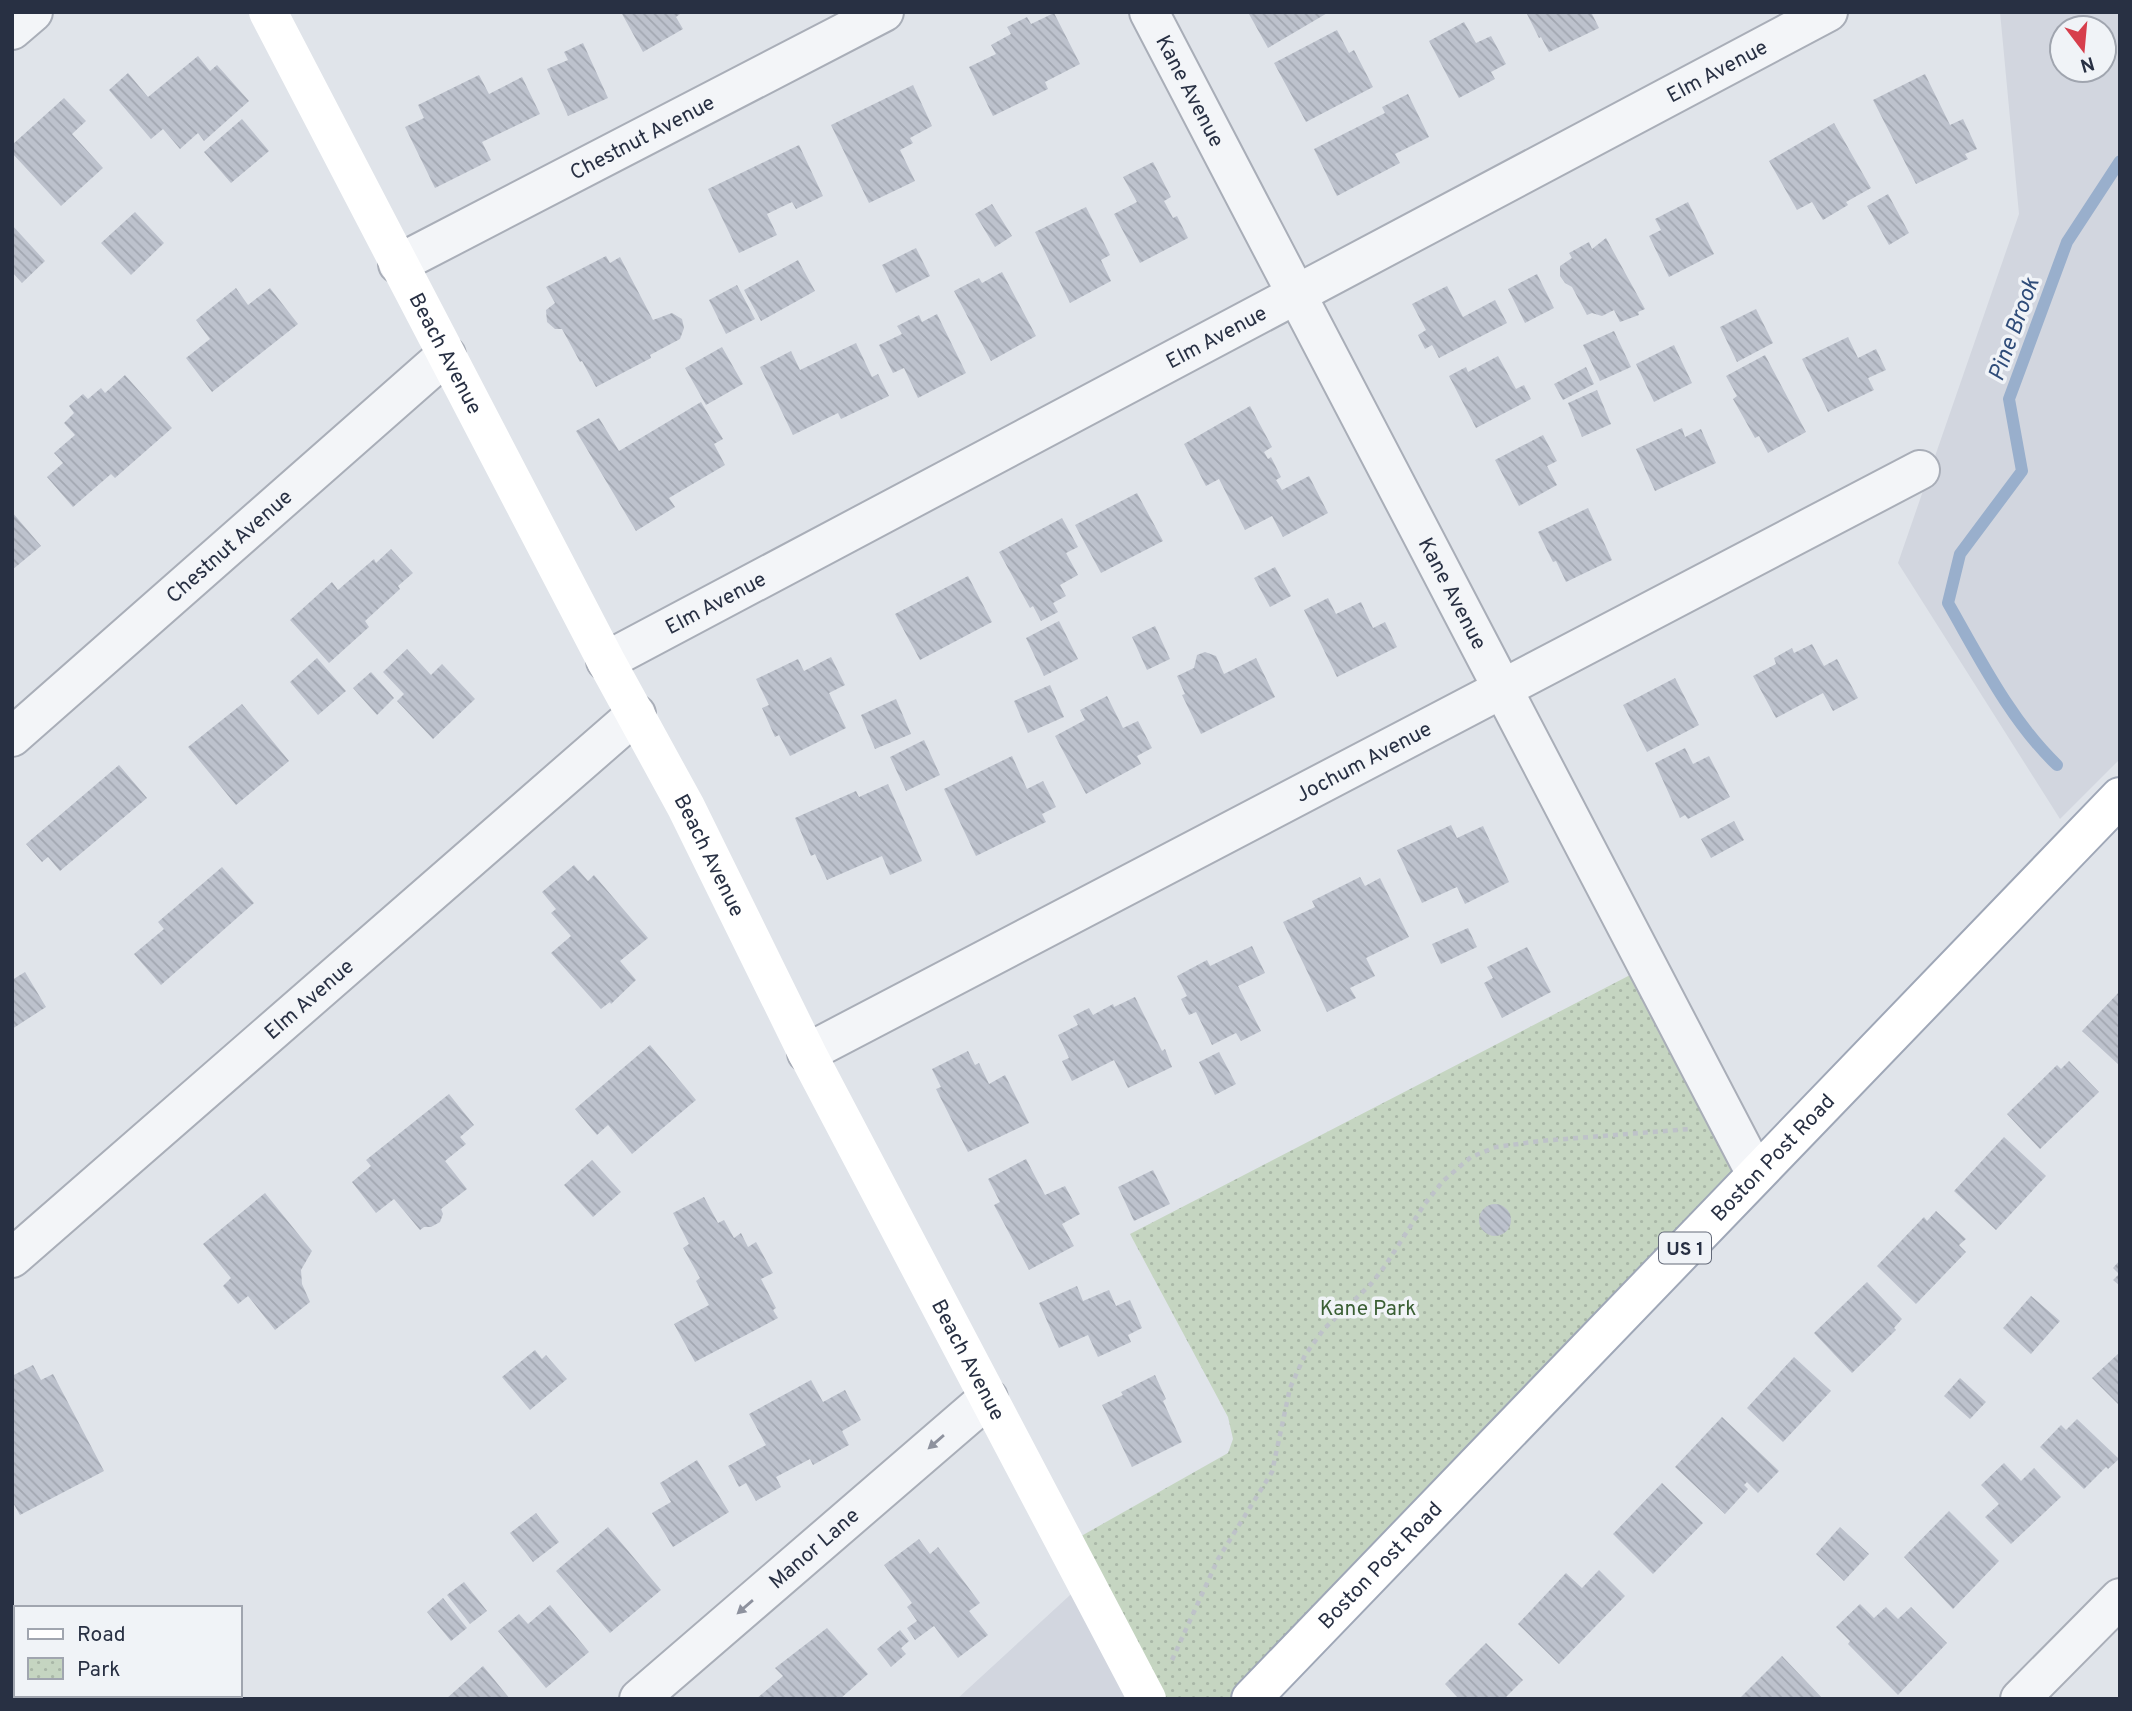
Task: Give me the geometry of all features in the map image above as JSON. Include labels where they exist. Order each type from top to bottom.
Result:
[{"type":"street","points":[[12,30],[33,12]]},
{"type":"street","name":"Beach Avenue","points":[[268,12],[606,661],[686,807],[807,1053],[1147,1699]]},
{"type":"street","name":"Chestnut Avenue","points":[[398,264],[884,12]]},
{"type":"street","name":"Kane Avenue","points":[[1149,12],[1756,1174]]},
{"type":"street","name":"Elm Avenue","points":[[606,661],[1828,12]]},
{"type":"street","name":"Chestnut Avenue","points":[[12,737],[446,355]]},
{"type":"street","name":"Jochum Avenue","points":[[807,1053],[1920,470]]},
{"type":"street","name":"Elm Avenue","points":[[12,1258],[636,714]]},
{"type":"street","name":"Boston Post Road","points":[[1251,1699],[2120,797]]},
{"type":"street","name":"Manor Lane","points":[[639,1699],[988,1398]]},
{"type":"street","points":[[2021,1699],[2120,1598]]},
{"type":"path","points":[[1171,1661],[1218,1559],[1272,1472],[1290,1388],[1305,1355],[1324,1329],[1371,1284],[1443,1181],[1471,1157],[1496,1147],[1731,1126]]},
{"type":"shaded area","points":[[2000,12],[2120,12],[2120,759],[2060,819],[1898,563],[2019,214]]},
{"type":"shaded area","points":[[1094,1573],[1157,1699],[957,1699]]},
{"type":"green space","name":"Kane Park","points":[[1634,973],[1739,1169],[1241,1699],[1157,1699],[1076,1539],[1228,1453],[1233,1439],[1228,1417],[1130,1234]]},
{"type":"building","points":[[621,12],[679,12],[676,17],[683,29],[643,52]]},
{"type":"building","points":[[1329,12],[1268,48],[1249,14]]},
{"type":"building","points":[[1526,12],[1591,12],[1599,28],[1549,52]]},
{"type":"building","points":[[1054,13],[1080,64],[1045,82],[1048,89],[993,116],[969,67],[996,54],[991,45],[1011,34],[1007,27],[1027,17],[1031,24]]},
{"type":"building","points":[[1464,22],[1476,43],[1491,36],[1506,64],[1491,72],[1495,79],[1459,98],[1429,41]]},
{"type":"building","points":[[1337,30],[1349,53],[1354,50],[1373,87],[1306,122],[1274,63]]},
{"type":"building","points":[[583,43],[608,98],[568,116],[547,69],[568,60],[564,52]]},
{"type":"building","points":[[198,56],[210,71],[217,65],[249,101],[204,141],[198,133],[180,149],[163,129],[151,139],[109,90],[128,73],[148,97]]},
{"type":"building","points":[[1925,74],[1950,125],[1963,119],[1977,149],[1965,154],[1968,159],[1916,184],[1873,100]]},
{"type":"building","points":[[479,75],[489,94],[522,77],[540,114],[482,142],[491,160],[435,188],[405,127],[424,118],[418,105]]},
{"type":"building","points":[[913,85],[932,126],[910,138],[913,143],[900,150],[915,181],[869,203],[831,125]]},
{"type":"building","points":[[1408,94],[1429,137],[1395,154],[1400,163],[1337,196],[1314,149],[1385,113],[1382,107]]},
{"type":"building","points":[[64,98],[86,121],[72,134],[103,168],[61,206],[12,153],[12,145]]},
{"type":"building","points":[[242,119],[269,151],[231,183],[204,152]]},
{"type":"building","points":[[1834,123],[1871,188],[1846,202],[1848,205],[1823,220],[1812,202],[1797,210],[1769,161]]},
{"type":"building","points":[[799,145],[823,196],[796,209],[792,202],[767,214],[777,235],[739,253],[708,189]]},
{"type":"building","points":[[1153,162],[1171,197],[1164,201],[1173,218],[1177,216],[1188,238],[1140,263],[1114,214],[1137,202],[1123,177]]},
{"type":"building","points":[[1888,194],[1909,233],[1889,245],[1867,206]]},
{"type":"building","points":[[1688,202],[1714,254],[1669,277],[1649,236],[1661,230],[1655,219]]},
{"type":"building","points":[[992,204],[1012,236],[995,247],[975,214]]},
{"type":"building","points":[[1086,207],[1110,255],[1101,260],[1111,281],[1070,303],[1035,232]]},
{"type":"building","points":[[135,212],[164,243],[131,275],[101,243]]},
{"type":"building","points":[[12,225],[45,261],[22,283],[12,272]]},
{"type":"building","points":[[1606,238],[1645,309],[1638,312],[1639,315],[1620,322],[1614,310],[1602,316],[1592,313],[1587,315],[1572,287],[1560,276],[1560,266],[1572,258],[1569,253],[1589,242],[1592,249]]},
{"type":"building","points":[[916,248],[930,276],[896,293],[882,265]]},
{"type":"building","points":[[606,256],[610,263],[620,257],[653,320],[672,313],[682,319],[684,328],[680,339],[650,355],[651,358],[596,387],[562,329],[555,329],[547,322],[546,310],[555,303],[546,287]]},
{"type":"building","points":[[798,260],[815,291],[761,321],[744,290]]},
{"type":"building","points":[[1002,272],[1036,336],[991,361],[954,291],[979,278],[982,283]]},
{"type":"building","points":[[1537,274],[1554,308],[1525,323],[1508,289]]},
{"type":"building","points":[[737,285],[755,319],[726,334],[709,300]]},
{"type":"building","points":[[1447,286],[1463,317],[1495,300],[1507,323],[1439,358],[1432,345],[1425,349],[1418,335],[1426,330],[1412,304]]},
{"type":"building","points":[[236,288],[248,305],[270,288],[298,324],[212,392],[186,358],[210,339],[196,320]]},
{"type":"building","points":[[1756,309],[1773,343],[1737,362],[1720,327]]},
{"type":"building","points":[[937,314],[966,373],[918,398],[904,368],[893,373],[879,345],[902,334],[897,326],[919,315],[922,322]]},
{"type":"building","points":[[1614,331],[1631,367],[1600,381],[1583,345]]},
{"type":"building","points":[[1848,337],[1858,358],[1876,349],[1886,370],[1868,378],[1874,390],[1828,412],[1802,359]]},
{"type":"building","points":[[856,343],[872,377],[878,374],[889,396],[841,419],[838,413],[793,435],[760,367],[791,351],[800,370]]},
{"type":"building","points":[[1674,345],[1692,383],[1654,402],[1636,364]]},
{"type":"building","points":[[722,347],[743,384],[706,405],[685,368]]},
{"type":"building","points":[[1765,355],[1806,432],[1768,453],[1759,436],[1755,438],[1733,399],[1737,396],[1726,376]]},
{"type":"building","points":[[1498,356],[1516,389],[1524,385],[1531,399],[1476,428],[1449,376],[1466,367],[1468,372]]},
{"type":"building","points":[[1586,367],[1594,384],[1563,400],[1554,384]]},
{"type":"building","points":[[125,375],[172,428],[115,478],[111,474],[73,507],[47,477],[63,463],[54,453],[75,435],[64,423],[74,413],[69,406],[83,394],[88,399],[101,388],[105,393]]},
{"type":"building","points":[[1597,390],[1611,424],[1582,437],[1568,403]]},
{"type":"building","points":[[701,402],[723,439],[714,444],[725,465],[669,498],[675,507],[636,531],[576,431],[599,418],[619,451]]},
{"type":"building","points":[[1250,406],[1272,447],[1264,452],[1268,459],[1271,457],[1281,477],[1276,480],[1282,490],[1309,476],[1328,513],[1283,537],[1272,516],[1245,530],[1219,479],[1206,486],[1184,444]]},
{"type":"building","points":[[1682,428],[1685,437],[1701,429],[1716,463],[1655,491],[1636,449]]},
{"type":"building","points":[[1543,435],[1557,461],[1547,466],[1557,485],[1519,506],[1495,460]]},
{"type":"building","points":[[1137,493],[1163,541],[1101,573],[1075,525]]},
{"type":"building","points":[[1588,508],[1612,560],[1566,582],[1538,532]]},
{"type":"building","points":[[12,512],[41,546],[12,570]]},
{"type":"building","points":[[1062,518],[1078,547],[1066,553],[1078,575],[1060,585],[1066,596],[1053,603],[1058,612],[1041,621],[1033,606],[1030,608],[999,552]]},
{"type":"building","points":[[391,549],[413,573],[398,586],[400,589],[365,621],[369,627],[329,663],[290,620],[332,582],[338,590],[374,559],[376,563]]},
{"type":"building","points":[[1275,567],[1291,596],[1270,607],[1254,578]]},
{"type":"building","points":[[968,576],[992,622],[920,660],[895,614]]},
{"type":"building","points":[[1328,598],[1336,614],[1361,602],[1373,628],[1385,622],[1397,647],[1337,677],[1304,610]]},
{"type":"building","points":[[1059,621],[1078,659],[1044,676],[1026,638]]},
{"type":"building","points":[[1155,626],[1170,659],[1147,670],[1132,637]]},
{"type":"building","points":[[1812,644],[1824,666],[1837,659],[1858,698],[1833,711],[1823,693],[1776,718],[1753,676],[1776,664],[1774,658],[1792,648],[1794,653]]},
{"type":"building","points":[[407,649],[431,675],[442,664],[475,699],[433,739],[397,701],[404,694],[383,672]]},
{"type":"building","points":[[1205,652],[1216,656],[1224,674],[1256,658],[1275,697],[1201,734],[1182,695],[1185,694],[1177,676],[1194,668],[1197,655]]},
{"type":"building","points":[[831,657],[845,685],[829,693],[846,728],[790,756],[779,735],[775,737],[762,708],[769,705],[756,679],[798,659],[804,671]]},
{"type":"building","points":[[317,658],[346,691],[318,715],[290,682]]},
{"type":"building","points":[[371,672],[394,698],[377,715],[353,688]]},
{"type":"building","points":[[1675,678],[1699,725],[1647,752],[1623,705]]},
{"type":"building","points":[[1050,685],[1064,717],[1028,733],[1014,701]]},
{"type":"building","points":[[1107,696],[1123,728],[1138,721],[1152,748],[1137,756],[1141,764],[1086,794],[1055,736],[1085,720],[1080,710]]},
{"type":"building","points":[[896,699],[911,734],[875,749],[861,715]]},
{"type":"building","points":[[242,704],[289,761],[236,805],[188,747]]},
{"type":"building","points":[[924,740],[940,775],[906,791],[890,757]]},
{"type":"building","points":[[1685,748],[1693,764],[1709,756],[1730,797],[1688,819],[1685,815],[1680,818],[1655,763]]},
{"type":"building","points":[[1012,756],[1027,789],[1043,781],[1056,807],[1042,814],[1046,822],[976,856],[944,789]]},
{"type":"building","points":[[119,765],[147,798],[60,871],[48,857],[42,862],[26,844]]},
{"type":"building","points":[[888,784],[922,861],[890,875],[882,856],[827,880],[815,854],[811,856],[795,818],[856,791],[859,797]]},
{"type":"building","points":[[1734,821],[1744,840],[1711,858],[1701,839]]},
{"type":"building","points":[[1451,825],[1457,838],[1483,826],[1509,882],[1465,904],[1457,887],[1422,903],[1397,850]]},
{"type":"building","points":[[574,865],[588,881],[594,875],[648,938],[620,961],[636,980],[611,1004],[610,1002],[601,1009],[551,953],[571,936],[551,913],[556,909],[542,892]]},
{"type":"building","points":[[222,867],[254,903],[161,985],[134,954],[164,929],[158,922]]},
{"type":"building","points":[[1360,877],[1365,886],[1380,878],[1409,937],[1366,958],[1375,976],[1350,988],[1356,998],[1327,1012],[1283,922],[1315,907],[1312,901]]},
{"type":"building","points":[[1468,928],[1477,947],[1441,964],[1432,944]]},
{"type":"building","points":[[1252,946],[1265,973],[1238,986],[1261,1031],[1241,1041],[1236,1033],[1212,1045],[1196,1012],[1189,1015],[1181,999],[1187,996],[1177,976],[1207,960],[1210,966]]},
{"type":"building","points":[[1527,947],[1551,992],[1502,1018],[1484,983],[1493,978],[1487,967]]},
{"type":"building","points":[[25,972],[46,1007],[12,1029],[12,980]]},
{"type":"building","points":[[2120,991],[2120,1066],[2082,1031]]},
{"type":"building","points":[[1135,997],[1162,1051],[1165,1049],[1172,1067],[1128,1088],[1114,1060],[1072,1081],[1062,1061],[1069,1058],[1058,1035],[1078,1025],[1073,1016],[1089,1008],[1093,1015],[1113,1004],[1114,1007]]},
{"type":"building","points":[[650,1045],[696,1100],[632,1154],[608,1125],[597,1135],[575,1109]]},
{"type":"building","points":[[968,1051],[975,1065],[979,1063],[989,1084],[1005,1075],[1029,1123],[968,1152],[936,1089],[941,1087],[932,1069]]},
{"type":"building","points":[[1219,1052],[1236,1084],[1215,1095],[1199,1062]]},
{"type":"building","points":[[2069,1061],[2099,1092],[2040,1149],[2007,1114],[2057,1065],[2061,1069]]},
{"type":"building","points":[[449,1094],[474,1125],[460,1137],[466,1144],[445,1161],[467,1189],[441,1209],[443,1214],[440,1222],[420,1230],[394,1199],[376,1213],[352,1182],[371,1166],[366,1160]]},
{"type":"building","points":[[2004,1137],[2046,1176],[1996,1230],[1954,1191]]},
{"type":"building","points":[[1026,1159],[1045,1195],[1065,1186],[1080,1214],[1062,1224],[1074,1246],[1029,1270],[994,1205],[1000,1202],[988,1179]]},
{"type":"building","points":[[592,1160],[621,1192],[593,1217],[564,1185]]},
{"type":"building","points":[[1153,1170],[1170,1204],[1134,1221],[1118,1187]]},
{"type":"building","points":[[265,1193],[312,1251],[301,1270],[302,1284],[310,1302],[275,1330],[248,1296],[238,1304],[223,1286],[231,1278],[203,1244]]},
{"type":"building","points":[[704,1197],[718,1223],[724,1220],[734,1238],[741,1233],[748,1247],[756,1242],[773,1273],[761,1279],[776,1308],[773,1310],[778,1318],[695,1362],[674,1324],[709,1305],[696,1281],[700,1278],[683,1248],[689,1244],[673,1213]]},
{"type":"building","points":[[1495,1204],[1506,1209],[1511,1220],[1506,1231],[1495,1236],[1484,1231],[1479,1220],[1484,1209]]},
{"type":"building","points":[[1936,1211],[1966,1239],[1959,1245],[1966,1252],[1916,1304],[1877,1266],[1924,1217],[1927,1221]]},
{"type":"building","points":[[2120,1260],[2120,1286],[2113,1280],[2119,1274],[2113,1268]]},
{"type":"building","points":[[1867,1282],[1902,1319],[1894,1328],[1896,1330],[1852,1373],[1814,1333]]},
{"type":"building","points":[[1077,1286],[1083,1301],[1109,1290],[1116,1306],[1130,1300],[1142,1328],[1128,1335],[1131,1342],[1098,1357],[1088,1335],[1059,1348],[1039,1303]]},
{"type":"building","points":[[2031,1296],[2060,1321],[2031,1354],[2003,1328]]},
{"type":"building","points":[[535,1350],[542,1359],[546,1355],[567,1379],[530,1410],[502,1377]]},
{"type":"building","points":[[2120,1352],[2120,1406],[2092,1378]]},
{"type":"building","points":[[1794,1357],[1831,1391],[1783,1442],[1747,1408]]},
{"type":"building","points":[[33,1365],[41,1380],[53,1374],[104,1471],[20,1515],[12,1501],[12,1376]]},
{"type":"building","points":[[1155,1375],[1166,1399],[1163,1401],[1182,1442],[1132,1467],[1102,1405]]},
{"type":"building","points":[[1960,1378],[1986,1402],[1970,1419],[1944,1396]]},
{"type":"building","points":[[811,1380],[823,1402],[845,1390],[861,1420],[842,1431],[849,1445],[813,1465],[810,1459],[776,1477],[781,1487],[756,1501],[746,1483],[739,1487],[728,1466],[766,1445],[749,1414]]},
{"type":"building","points":[[1722,1417],[1779,1471],[1758,1493],[1747,1482],[1744,1485],[1748,1489],[1725,1514],[1675,1467]]},
{"type":"building","points":[[2077,1419],[2119,1459],[2108,1469],[2106,1467],[2084,1489],[2040,1447],[2061,1425],[2066,1430]]},
{"type":"building","points":[[697,1460],[729,1512],[673,1547],[652,1513],[671,1502],[660,1483]]},
{"type":"building","points":[[2004,1463],[2021,1481],[2034,1468],[2061,1497],[2011,1544],[1985,1517],[1999,1504],[1981,1485]]},
{"type":"building","points":[[1662,1483],[1703,1523],[1653,1574],[1613,1534]]},
{"type":"building","points":[[1949,1511],[1999,1561],[1953,1609],[1904,1557]]},
{"type":"building","points":[[536,1513],[559,1542],[533,1562],[510,1533]]},
{"type":"building","points":[[608,1527],[661,1590],[610,1633],[556,1571]]},
{"type":"building","points":[[1840,1527],[1869,1554],[1844,1581],[1816,1554]]},
{"type":"building","points":[[919,1539],[930,1554],[938,1547],[980,1603],[969,1611],[988,1635],[958,1658],[934,1626],[915,1640],[907,1628],[917,1621],[907,1607],[912,1603],[884,1565]]},
{"type":"building","points":[[1599,1570],[1625,1596],[1559,1664],[1518,1624],[1566,1573],[1582,1588]]},
{"type":"building","points":[[464,1582],[487,1611],[470,1624],[447,1595]]},
{"type":"building","points":[[443,1598],[467,1628],[451,1641],[427,1612]]},
{"type":"building","points":[[1860,1604],[1874,1618],[1886,1607],[1898,1619],[1911,1607],[1947,1643],[1898,1695],[1848,1644],[1850,1641],[1836,1627]]},
{"type":"building","points":[[550,1605],[589,1652],[546,1688],[498,1631],[519,1614],[528,1624]]},
{"type":"building","points":[[827,1628],[868,1674],[840,1699],[756,1699],[783,1676],[775,1668]]},
{"type":"building","points":[[12,1630],[14,1650],[12,1651]]},
{"type":"building","points":[[900,1630],[909,1641],[901,1648],[906,1654],[891,1667],[877,1649]]},
{"type":"building","points":[[1486,1643],[1523,1680],[1504,1699],[1459,1699],[1445,1684]]},
{"type":"building","points":[[1782,1656],[1823,1699],[1739,1699]]},
{"type":"building","points":[[483,1666],[510,1699],[446,1699]]},
{"type":"waterway","name":"Pine Brook","points":[[2057,765],[2040,748],[2011,709],[1948,603],[1960,554],[2022,471],[2009,399],[2067,242],[2120,161]]}]
